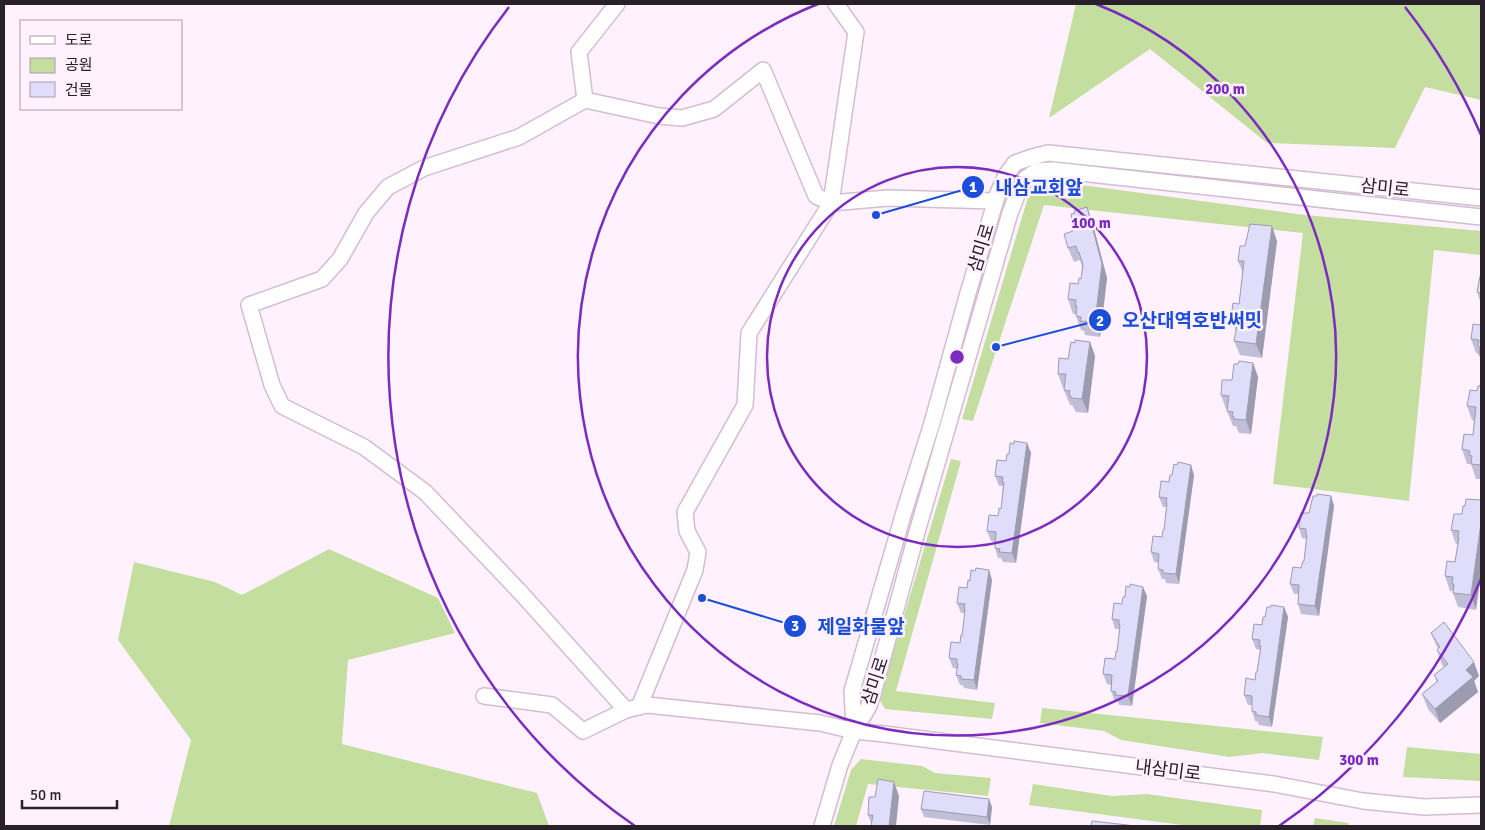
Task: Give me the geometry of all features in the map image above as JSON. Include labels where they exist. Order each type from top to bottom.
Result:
[{"type":"street","points":[[585,100],[579,52],[616,4]]},
{"type":"street","points":[[484,696],[552,705],[583,732],[633,709],[695,570],[698,552],[687,531],[685,512],[745,405],[749,333],[832,203],[856,32],[836,4]]},
{"type":"street","points":[[633,709],[425,492],[364,447],[282,406],[272,385],[249,305],[322,279],[340,259],[366,213],[388,187],[424,168],[520,137],[585,100],[659,116],[682,118],[714,109],[762,70],[816,196],[832,203],[888,198],[995,201]]},
{"type":"street","name":"삼미로","points":[[854,731],[852,690],[932,423],[995,201],[1006,175],[1015,163],[1032,156],[1048,154],[1481,198]]},
{"type":"street","name":"삼미로","points":[[822,826],[840,765],[854,731],[869,706],[980,314],[1010,213],[1025,179],[1036,171],[1053,170],[1481,217]]},
{"type":"street","name":"내삼미로","points":[[633,709],[647,706],[820,722],[854,731],[1274,784],[1364,801],[1424,807],[1481,805]]},
{"type":"green space","points":[[1076,4],[1481,4],[1481,100],[1425,87],[1395,148],[1267,143],[1150,49],[1049,118]]},
{"type":"green space","points":[[1044,180],[1305,215],[1481,231],[1481,255],[1434,250],[1409,501],[1273,484],[1303,233],[1044,205],[973,421],[962,419],[1030,190]]},
{"type":"green space","points":[[951,459],[961,461],[896,691],[995,703],[992,719],[885,709],[879,699]]},
{"type":"green space","points":[[329,549],[438,598],[455,633],[348,660],[342,744],[537,793],[549,826],[169,826],[191,740],[118,640],[134,562],[215,582],[242,595]]},
{"type":"green space","points":[[1042,708],[1323,737],[1319,760],[1263,753],[1230,757],[1121,740],[1104,731],[1040,723]]},
{"type":"green space","points":[[1407,747],[1481,754],[1481,781],[1403,777]]},
{"type":"green space","points":[[861,759],[922,766],[935,773],[991,778],[988,796],[868,784],[856,826],[834,826],[851,770]]},
{"type":"green space","points":[[1033,784],[1112,796],[1147,794],[1262,810],[1260,826],[1190,826],[1029,805]]},
{"type":"green space","points":[[1315,818],[1349,823],[1348,826],[1313,826]]},
{"type":"building","points":[[1087,207],[1102,264],[1095,322],[1080,321],[1081,317],[1076,316],[1076,300],[1068,299],[1070,283],[1078,284],[1079,278],[1081,279],[1083,265],[1076,246],[1068,248],[1064,234],[1073,231],[1071,214],[1075,213],[1074,211]]},
{"type":"building","points":[[1250,224],[1272,226],[1256,344],[1234,341],[1238,319],[1231,318],[1233,303],[1239,304],[1244,261],[1238,261],[1240,246],[1245,246]]},
{"type":"building","points":[[1481,276],[1481,293],[1477,292]]},
{"type":"building","points":[[1473,324],[1481,325],[1481,356],[1479,355],[1479,340],[1471,339]]},
{"type":"building","points":[[1075,340],[1090,342],[1082,399],[1071,398],[1069,395],[1070,391],[1064,390],[1066,374],[1058,374],[1059,358],[1068,359],[1071,342],[1075,343]]},
{"type":"building","points":[[1239,361],[1253,363],[1246,420],[1234,419],[1232,416],[1233,412],[1227,411],[1229,396],[1221,395],[1222,380],[1232,380],[1234,364],[1238,364]]},
{"type":"building","points":[[1481,381],[1481,465],[1471,464],[1472,456],[1469,455],[1470,451],[1462,449],[1464,434],[1473,435],[1476,407],[1467,406],[1470,390],[1477,391]]},
{"type":"building","points":[[1014,441],[1027,443],[1012,553],[999,552],[1000,549],[995,548],[996,532],[987,531],[989,515],[998,516],[999,508],[1001,509],[1004,482],[1002,482],[1003,477],[995,476],[997,460],[1006,461],[1010,443],[1014,444]]},
{"type":"building","points":[[1178,462],[1191,465],[1176,574],[1163,573],[1163,570],[1158,569],[1159,554],[1151,552],[1153,536],[1162,537],[1164,530],[1167,498],[1159,497],[1161,481],[1169,482],[1174,464],[1177,465]]},
{"type":"building","points":[[1317,494],[1331,496],[1315,606],[1298,604],[1299,585],[1290,584],[1293,567],[1301,568],[1304,561],[1307,535],[1306,529],[1299,528],[1301,513],[1309,513],[1313,496],[1317,496]]},
{"type":"building","points":[[1466,499],[1481,500],[1481,523],[1471,595],[1453,593],[1453,577],[1445,576],[1447,561],[1455,562],[1459,537],[1459,531],[1451,530],[1454,514],[1462,514]]},
{"type":"building","points":[[976,568],[989,570],[974,680],[961,679],[961,676],[956,675],[957,659],[949,658],[951,642],[960,643],[962,636],[965,604],[957,603],[959,587],[967,588],[971,570],[975,571]]},
{"type":"building","points":[[1130,584],[1143,587],[1128,696],[1115,695],[1116,692],[1111,691],[1112,675],[1103,674],[1105,658],[1115,659],[1117,652],[1120,625],[1119,620],[1112,619],[1114,603],[1122,604],[1126,586],[1130,587]]},
{"type":"building","points":[[1271,605],[1284,607],[1269,717],[1256,715],[1256,712],[1252,711],[1252,696],[1244,695],[1246,678],[1255,680],[1261,646],[1259,646],[1260,640],[1252,639],[1254,624],[1262,625],[1267,607],[1271,607]]},
{"type":"building","points":[[1444,622],[1474,662],[1466,670],[1473,677],[1435,709],[1422,694],[1438,681],[1434,675],[1448,664],[1437,650],[1440,647],[1431,633]]},
{"type":"building","points":[[878,779],[894,782],[889,826],[871,826],[873,815],[868,815],[869,797],[875,797]]},
{"type":"building","points":[[924,791],[989,799],[987,817],[921,809]]},
{"type":"building","points":[[1092,821],[1136,826],[1091,826]]},
{"type":"place","name":"내삼교회앞","points":[[876,215]]},
{"type":"place","name":"오산대역호반써밋","points":[[996,347]]},
{"type":"place","name":"제일화물앞","points":[[702,598]]}]
